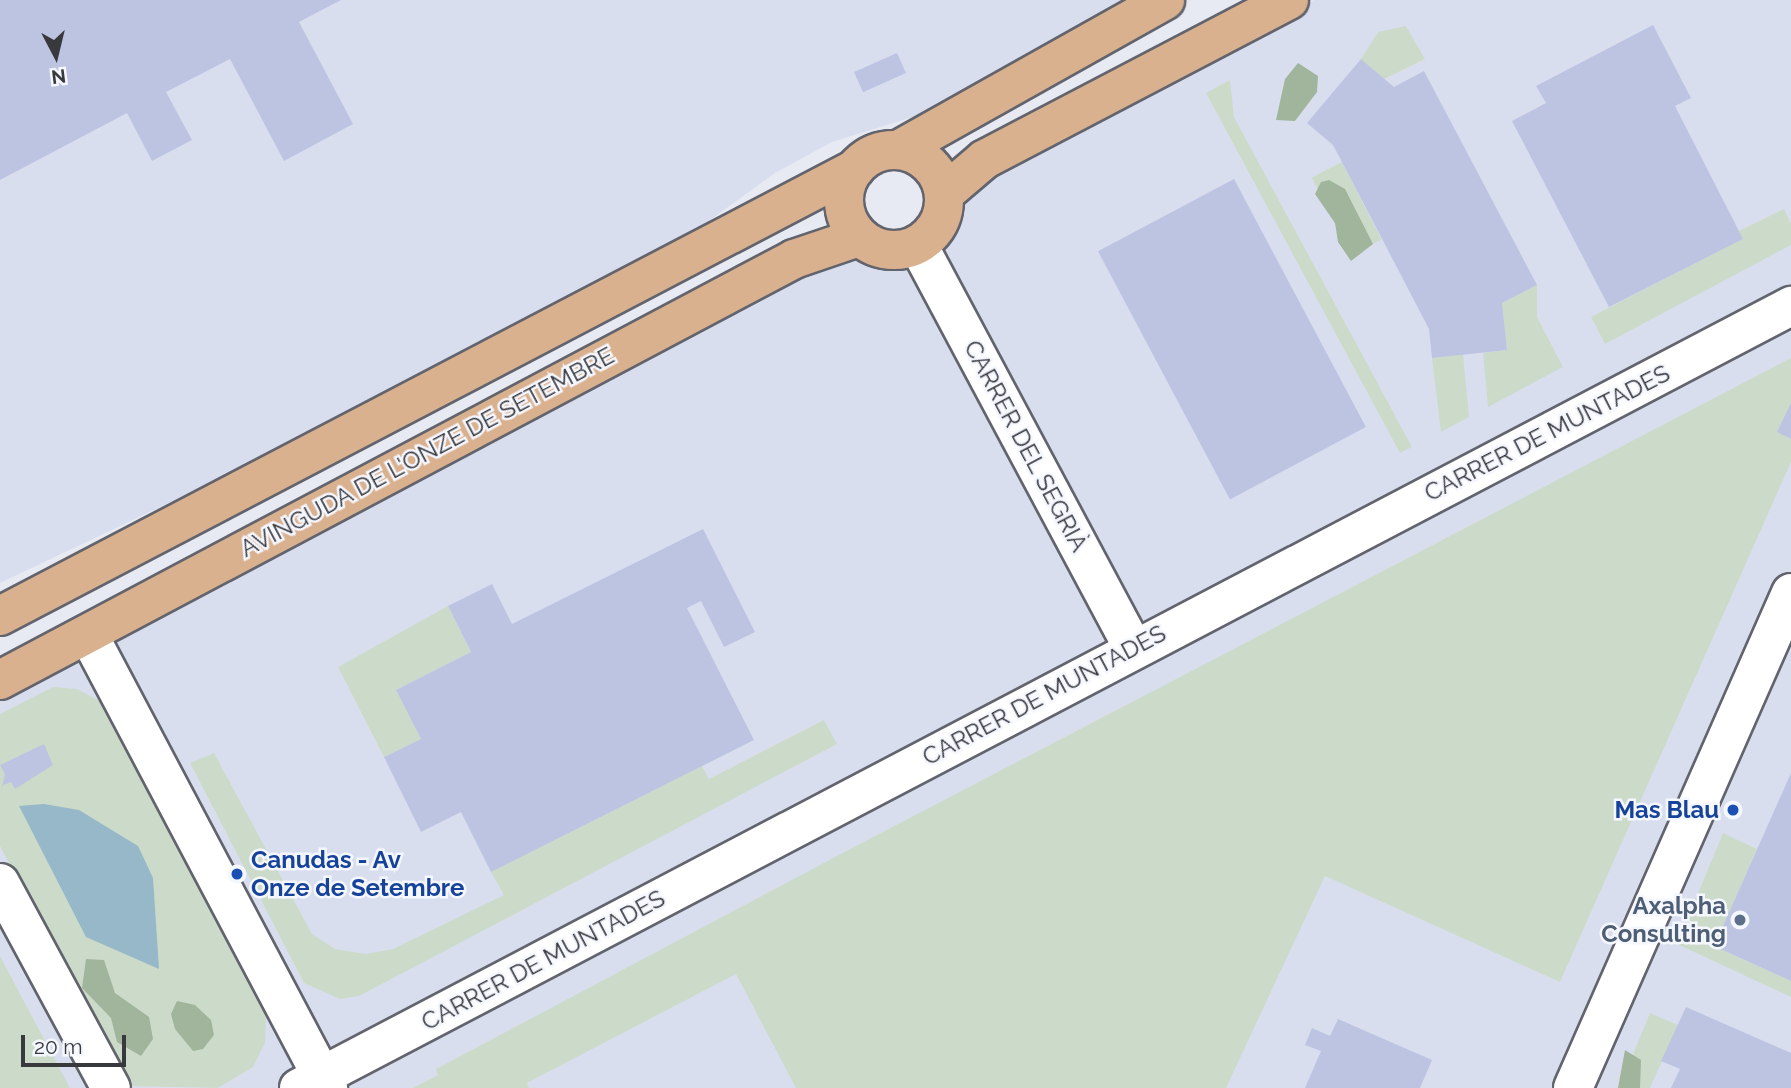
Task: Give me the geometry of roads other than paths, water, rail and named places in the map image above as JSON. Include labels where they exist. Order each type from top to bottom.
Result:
[{"type":"main road","points":[[10,611],[855,169],[870,156],[900,149],[1164,0]]},
{"type":"main road","points":[[944,193],[985,159],[1289,0]]},
{"type":"main road","points":[[855,169],[844,206],[859,237],[890,251],[918,245],[940,221],[944,193],[929,163],[900,149]]},
{"type":"main road","name":"AVINGUDA DE L'ONZE DE SETEMBRE","points":[[0,680],[91,639],[793,259],[859,237]]},
{"type":"main road","points":[[10,611],[91,639]]},
{"type":"street","name":"CARRER DEL SEGRIÀ","points":[[918,245],[1133,648]]},
{"type":"street","name":"CARRER DE MUNTADES","points":[[316,1084],[1133,648],[1791,306]]},
{"type":"street","points":[[1573,1088],[1791,593]]},
{"type":"street","points":[[91,639],[316,1084]]},
{"type":"street","points":[[0,883],[111,1088]]},
{"type":"place","name":"Mas Blau","points":[[1733,810]]},
{"type":"place","name":"Canudas - Av Onze de Setembre","points":[[237,874]]},
{"type":"place","name":"Axalpha Consulting","points":[[1740,920]]}]
